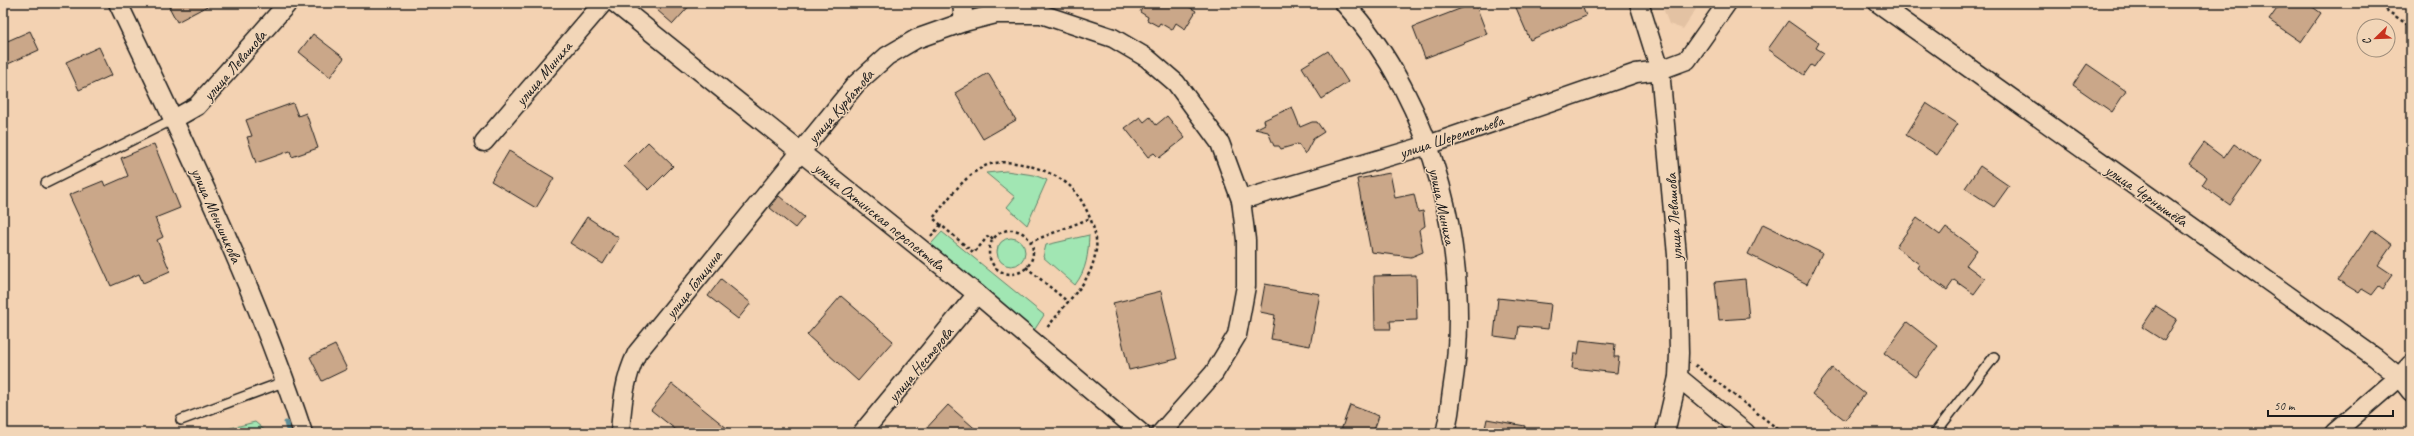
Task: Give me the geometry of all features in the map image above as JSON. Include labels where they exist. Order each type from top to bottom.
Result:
[{"type":"street","name":"улица Меньшикова","points":[[118,3],[237,256],[286,381],[303,433]]},
{"type":"street","name":"улица Левашова","points":[[174,120],[197,106],[288,3]]},
{"type":"street","name":"улица Миниха","points":[[484,142],[603,3]]},
{"type":"street","name":"улица Охтинская перспектива","points":[[615,3],[977,294],[1141,433]]},
{"type":"street","points":[[962,3],[964,22]]},
{"type":"street","name":"улица Миниха","points":[[1344,3],[1364,24],[1399,82],[1428,144],[1448,217],[1458,293],[1458,354],[1445,433]]},
{"type":"street","name":"улица Левашова","points":[[1639,3],[1660,70],[1676,255],[1679,354],[1678,377],[1665,433]]},
{"type":"street","name":"улица Шереметьева","points":[[1241,200],[1428,144],[1636,73],[1660,70],[1687,60],[1727,3]]},
{"type":"street","name":"улица Чернышёва","points":[[1878,3],[2376,358],[2399,377],[2411,392]]},
{"type":"street","name":"улица Курбатова","points":[[801,152],[856,84],[887,56],[916,38],[964,22],[996,14],[1041,14],[1113,38],[1147,58],[1176,83],[1220,143],[1241,200],[1246,240],[1246,286],[1237,335],[1214,373],[1161,433]]},
{"type":"street","name":"улица Голицина","points":[[620,433],[623,392],[629,370],[637,353],[801,152]]},
{"type":"street","name":"улица Нестерова","points":[[862,433],[977,294]]},
{"type":"street","points":[[2334,433],[2399,377],[2411,364]]},
{"type":"street","points":[[1678,377],[1746,433]]},
{"type":"lane","points":[[46,183],[174,120]]},
{"type":"lane","points":[[1935,433],[1994,358]]},
{"type":"lane","points":[[181,420],[286,381]]},
{"type":"path","points":[[2376,3],[2411,27]]},
{"type":"path","points":[[993,239],[989,235],[974,253],[933,218],[968,176],[985,166],[1011,162],[1043,169],[1071,187],[1091,218],[1097,249],[1089,277],[1035,342]]},
{"type":"path","points":[[1030,242],[1091,218]]},
{"type":"path","points":[[920,248],[941,225]]},
{"type":"path","points":[[1008,230],[1017,230],[1025,235],[1030,242],[1033,250],[1031,260],[1026,267],[1019,272],[1010,274],[1001,271],[994,265],[990,257],[989,248],[993,239],[1008,230]]},
{"type":"path","points":[[1026,267],[1068,302]]},
{"type":"path","points":[[1679,354],[1783,433]]},
{"type":"shaded area","points":[[1661,3],[1700,3],[1683,29],[1669,24]]},
{"type":"green space","points":[[1006,171],[1034,175],[1047,180],[1027,225],[1007,207],[1015,197],[986,173]]},
{"type":"green space","points":[[942,232],[1044,315],[1035,329],[1026,331],[929,251],[931,244]]},
{"type":"green space","points":[[1089,235],[1086,262],[1075,285],[1043,257],[1046,245]]},
{"type":"green space","points":[[1011,238],[1021,242],[1025,252],[1021,262],[1011,266],[1001,262],[997,252],[1001,242]]},
{"type":"green space","points":[[255,422],[268,433],[211,433]]},
{"type":"building","points":[[167,3],[213,3],[177,22]]},
{"type":"building","points":[[649,3],[692,3],[673,24]]},
{"type":"building","points":[[1145,3],[1183,3],[1196,11],[1185,29],[1176,23],[1172,30],[1160,23],[1158,26],[1147,20],[1148,17],[1140,12]]},
{"type":"building","points":[[1475,3],[1487,34],[1425,58],[1413,27]]},
{"type":"building","points":[[1514,3],[1581,3],[1586,16],[1530,40]]},
{"type":"building","points":[[2281,3],[2307,3],[2321,13],[2301,42],[2269,20]]},
{"type":"building","points":[[1788,21],[1819,43],[1816,48],[1824,53],[1814,67],[1811,65],[1804,75],[1768,49]]},
{"type":"building","points":[[30,31],[39,50],[8,64],[3,53],[3,43]]},
{"type":"building","points":[[313,34],[344,58],[330,77],[299,52]]},
{"type":"building","points":[[99,47],[112,75],[79,90],[66,62]]},
{"type":"building","points":[[1328,51],[1348,82],[1322,99],[1302,67]]},
{"type":"building","points":[[2087,64],[2126,91],[2112,112],[2073,85]]},
{"type":"building","points":[[988,73],[1016,120],[983,139],[955,93]]},
{"type":"building","points":[[293,103],[298,116],[306,113],[318,148],[292,157],[290,151],[256,163],[247,137],[252,136],[246,120]]},
{"type":"building","points":[[1926,103],[1958,124],[1937,155],[1906,135]]},
{"type":"building","points":[[1292,107],[1300,127],[1312,122],[1317,122],[1324,132],[1313,139],[1305,154],[1298,144],[1281,149],[1279,146],[1274,146],[1268,132],[1255,129],[1265,124],[1264,120]]},
{"type":"building","points":[[1167,116],[1185,138],[1159,158],[1154,153],[1148,157],[1125,128],[1140,117],[1144,122],[1150,117],[1156,125]]},
{"type":"building","points":[[648,142],[673,166],[649,190],[624,166]]},
{"type":"building","points":[[2204,143],[2224,158],[2234,144],[2260,162],[2230,205],[2202,185],[2207,177],[2189,164]]},
{"type":"building","points":[[154,144],[180,208],[155,218],[163,237],[157,240],[170,271],[143,283],[139,274],[111,286],[69,195],[103,181],[105,186],[128,176],[121,158]]},
{"type":"building","points":[[509,151],[554,178],[536,208],[491,181]]},
{"type":"building","points":[[1980,166],[2009,186],[1994,207],[1965,188]]},
{"type":"building","points":[[1390,173],[1395,198],[1414,194],[1418,212],[1423,211],[1425,226],[1419,230],[1423,252],[1411,257],[1371,252],[1357,179]]},
{"type":"building","points":[[779,196],[804,217],[795,228],[770,208]]},
{"type":"building","points":[[587,217],[619,238],[603,264],[570,243]]},
{"type":"building","points":[[1917,218],[1940,235],[1946,227],[1977,250],[1966,265],[1985,279],[1974,294],[1954,280],[1947,290],[1917,268],[1919,264],[1896,247]]},
{"type":"building","points":[[1763,224],[1822,253],[1807,284],[1748,254]]},
{"type":"building","points":[[2372,230],[2392,245],[2378,265],[2393,275],[2383,289],[2379,286],[2372,295],[2362,289],[2359,293],[2338,280]]},
{"type":"building","points":[[1416,275],[1417,320],[1390,321],[1391,329],[1375,329],[1374,276]]},
{"type":"building","points":[[721,279],[751,303],[738,319],[708,296]]},
{"type":"building","points":[[1745,279],[1749,318],[1719,320],[1715,282]]},
{"type":"building","points":[[1265,284],[1320,294],[1310,346],[1271,339],[1275,315],[1260,312]]},
{"type":"building","points":[[1161,291],[1177,359],[1129,370],[1113,303]]},
{"type":"building","points":[[841,296],[893,341],[858,381],[807,335]]},
{"type":"building","points":[[1498,298],[1551,304],[1548,329],[1519,326],[1517,339],[1494,336]]},
{"type":"building","points":[[2156,306],[2177,319],[2164,341],[2142,327]]},
{"type":"building","points":[[1907,322],[1938,346],[1915,377],[1884,353]]},
{"type":"building","points":[[1580,340],[1615,344],[1614,357],[1619,357],[1617,373],[1572,368],[1574,354],[1578,354]]},
{"type":"building","points":[[335,345],[347,369],[322,381],[310,357]]},
{"type":"building","points":[[1832,368],[1865,394],[1845,420],[1812,394]]},
{"type":"building","points":[[672,384],[733,433],[680,433],[651,410]]},
{"type":"building","points":[[948,405],[980,433],[922,433]]},
{"type":"building","points":[[1350,405],[1379,416],[1373,433],[1340,433]]},
{"type":"building","points":[[1487,419],[1525,426],[1524,433],[1484,433]]},
{"type":"waterway","points":[[286,423],[289,433]]}]
